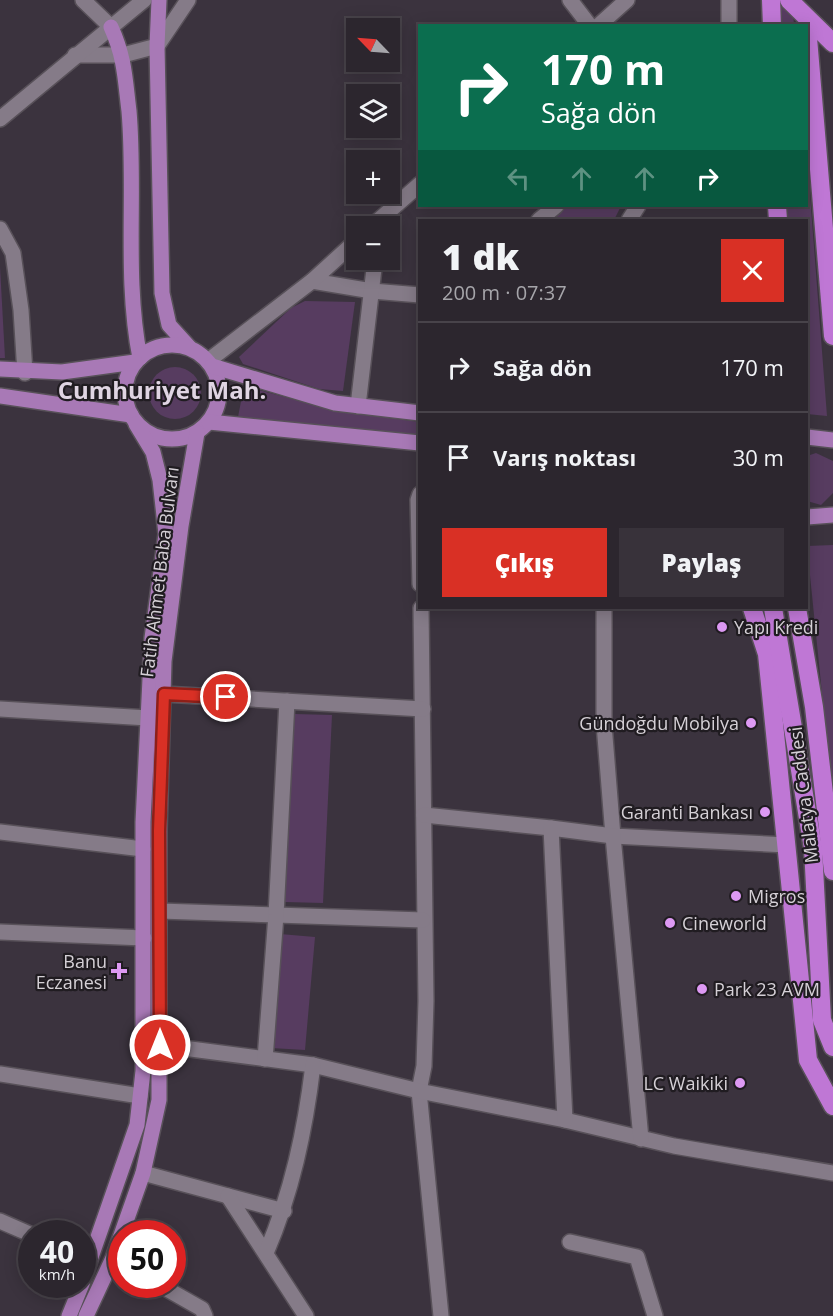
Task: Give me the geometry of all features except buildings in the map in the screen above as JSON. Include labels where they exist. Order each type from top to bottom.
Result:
[{"type":"highway","points":[[771,0],[772,24]]},
{"type":"highway","points":[[789,0],[833,43]]},
{"type":"highway","points":[[808,41],[833,336]]},
{"type":"highway","points":[[752,609],[767,654],[808,1060],[833,1106]]},
{"type":"highway","points":[[773,609],[813,848],[822,1020],[833,1047]]},
{"type":"highway","name":"Malatya Caddesi","points":[[797,609],[814,707],[833,871]]},
{"type":"main road","points":[[159,0],[157,46],[162,293],[169,325],[189,347],[210,364],[335,403],[418,413]]},
{"type":"main road","points":[[111,27],[123,55],[132,143],[133,292],[137,360],[127,377],[124,393],[134,419],[149,434],[165,439],[181,439],[197,433],[209,422],[217,409],[220,394],[218,379],[210,364]]},
{"type":"main road","points":[[0,369],[25,373],[62,372],[137,360],[160,346],[174,344],[189,347]]},
{"type":"main road","points":[[0,396],[134,419]]},
{"type":"main road","name":"Fatih Ahmet Baba Bulvarı","points":[[96,1234],[137,1125],[140,1096],[148,718],[152,638],[166,534],[158,470],[153,452],[134,419]]},
{"type":"main road","points":[[209,422],[418,443]]},
{"type":"main road","name":"Fatih Ahmet Baba Bulvarı","points":[[128,1220],[159,1100],[159,831],[164,661],[181,526],[197,433]]},
{"type":"main road","points":[[808,436],[833,440]]},
{"type":"main road","points":[[808,517],[833,515]]},
{"type":"main road","name":"Fatih Ahmet Baba Bulvarı","points":[[86,1316],[108,1276]]},
{"type":"main road","name":"Fatih Ahmet Baba Bulvarı","points":[[69,1316],[76,1298]]},
{"type":"street","points":[[83,0],[111,27]]},
{"type":"street","points":[[0,119],[144,0]]},
{"type":"street","points":[[75,55],[123,55],[157,46],[188,0]]},
{"type":"street","points":[[570,0],[588,24]]},
{"type":"street","points":[[600,24],[627,0]]},
{"type":"street","points":[[729,0],[729,24]]},
{"type":"street","points":[[386,216],[418,186]]},
{"type":"street","points":[[540,219],[555,207]]},
{"type":"street","points":[[0,229],[21,310],[25,373]]},
{"type":"street","points":[[210,364],[312,281],[346,250]]},
{"type":"street","points":[[358,406],[374,270]]},
{"type":"street","points":[[312,281],[372,291],[418,295]]},
{"type":"street","points":[[421,609],[423,920],[426,1001],[424,1066],[419,1091],[441,1316]]},
{"type":"street","points":[[604,609],[604,724],[641,1139]]},
{"type":"street","points":[[164,694],[423,709]]},
{"type":"street","points":[[265,1059],[276,915],[287,700]]},
{"type":"street","points":[[0,709],[148,718]]},
{"type":"street","points":[[424,815],[613,836],[788,845]]},
{"type":"street","points":[[551,828],[566,1120]]},
{"type":"street","points":[[0,832],[144,849]]},
{"type":"street","points":[[160,910],[423,920]]},
{"type":"street","points":[[0,932],[144,938]]},
{"type":"street","points":[[160,1045],[314,1065],[419,1091],[566,1120],[641,1139],[833,1173]]},
{"type":"street","points":[[266,1253],[284,1211],[307,1113],[314,1065]]},
{"type":"street","points":[[0,1074],[140,1096]]},
{"type":"street","points":[[142,1173],[284,1211]]},
{"type":"street","points":[[228,1196],[306,1316]]},
{"type":"street","points":[[0,1221],[18,1228]]},
{"type":"street","points":[[570,1242],[637,1257],[655,1316]]},
{"type":"street","points":[[183,1298],[202,1309],[206,1316]]},
{"type":"shaded area","points":[[778,0],[792,0],[794,24],[780,24]]},
{"type":"shaded area","points":[[808,169],[827,416],[808,414],[808,219],[788,219],[787,207],[808,207]]},
{"type":"shaded area","points":[[564,207],[620,207],[614,219],[549,219]]},
{"type":"shaded area","points":[[0,267],[5,358],[0,358]]},
{"type":"shaded area","points":[[305,301],[355,302],[343,391],[319,389],[243,364],[239,357],[291,308]]},
{"type":"shaded area","points":[[175,367],[185,369],[193,375],[199,383],[201,393],[199,403],[193,411],[185,417],[175,419],[165,417],[157,411],[151,403],[149,393],[151,383],[157,375],[165,369]]},
{"type":"shaded area","points":[[244,386],[341,412],[418,422],[418,435],[238,417]]},
{"type":"shaded area","points":[[816,453],[833,461],[833,493],[821,505],[808,501],[808,456]]},
{"type":"shaded area","points":[[833,545],[833,801],[808,556],[808,546]]},
{"type":"shaded area","points":[[294,714],[332,715],[323,903],[285,902]]},
{"type":"shaded area","points":[[280,934],[315,937],[305,1050],[271,1048]]},
{"type":"place","name":"Yapı Kredi","points":[[722,627]]},
{"type":"place","name":"Gündoğdu Mobilya","points":[[751,723]]},
{"type":"place","name":"Garanti Bankası","points":[[765,812]]},
{"type":"place","name":"Migros","points":[[736,896]]},
{"type":"place","name":"Cineworld","points":[[670,923]]},
{"type":"place","name":"Banu Eczanesi","points":[[119,971]]},
{"type":"place","name":"Park 23 AVM","points":[[702,989]]},
{"type":"place","name":"LC Waikiki","points":[[740,1083]]},
{"type":"district","name":"Cumhuriyet Mah.","points":[[162,389]]},
{"type":"route","points":[[160,1045],[159,831],[164,694],[226,697]]}]
